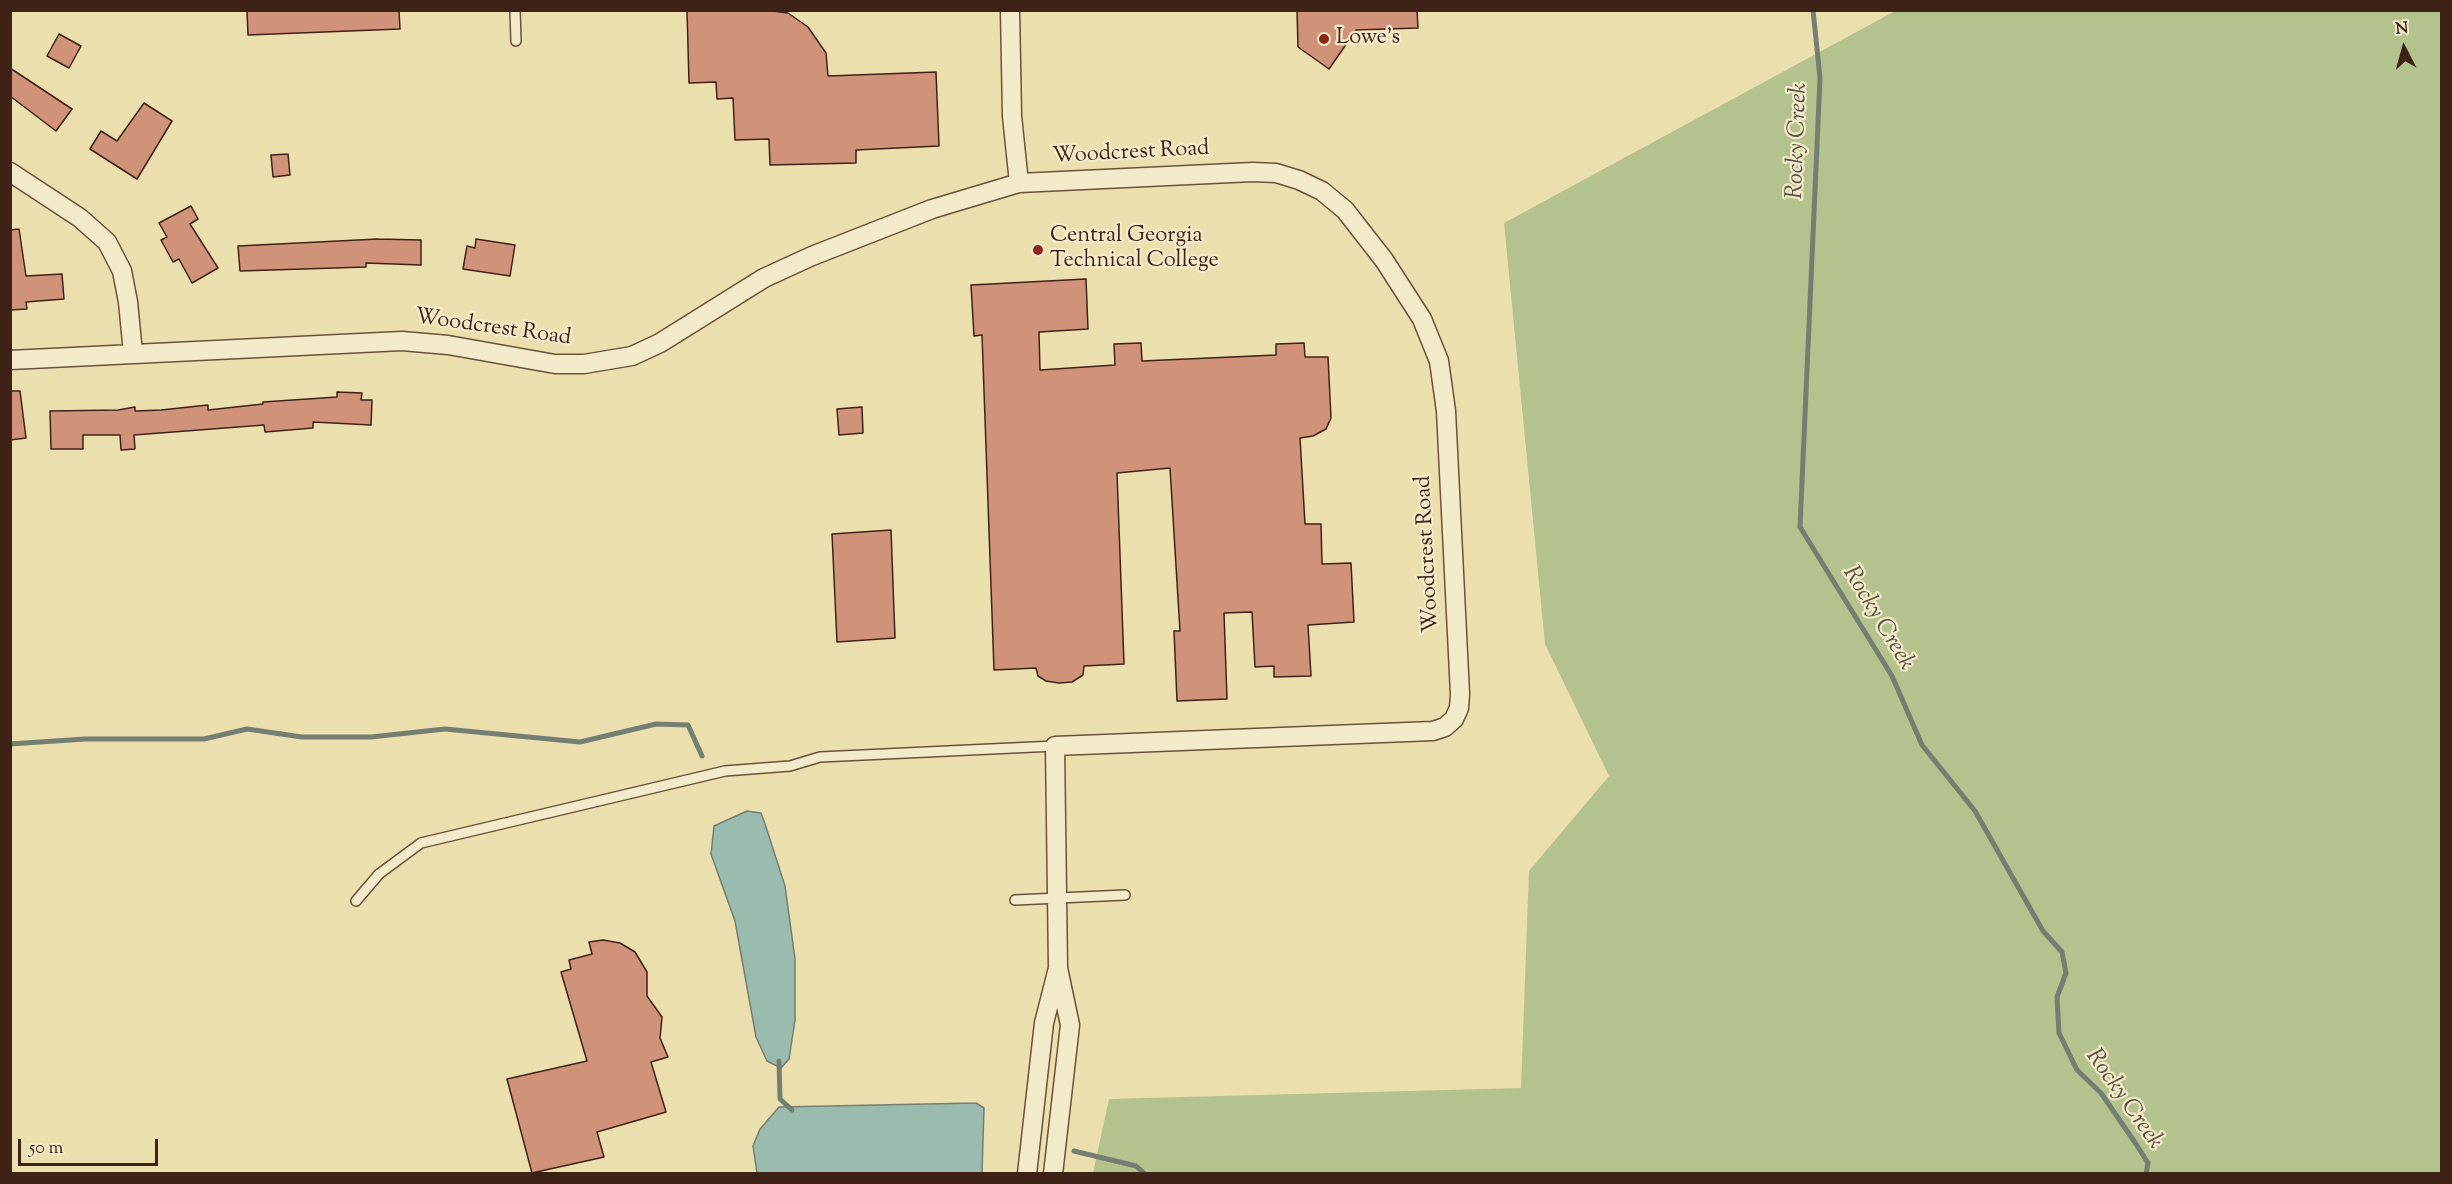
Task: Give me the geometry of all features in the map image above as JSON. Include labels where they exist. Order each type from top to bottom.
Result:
[{"type":"street","points":[[1010,10],[1012,116],[1019,183]]},
{"type":"street","points":[[10,172],[80,218],[108,242],[122,271],[131,323],[132,353]]},
{"type":"street","name":"Woodcrest Road","points":[[10,360],[402,341],[448,345],[555,364],[608,361],[632,356],[660,343],[764,278],[812,256],[932,209],[1019,183],[1253,172],[1276,173],[1299,180],[1322,191],[1345,210],[1384,260],[1422,318],[1439,361],[1446,411],[1459,708],[1446,727],[1433,731],[1055,747]]},
{"type":"street","points":[[1053,1173],[1070,1025],[1058,968],[1055,747]]},
{"type":"street","points":[[1027,1173],[1044,1023],[1058,968]]},
{"type":"lane","points":[[515,10],[516,41]]},
{"type":"lane","points":[[356,901],[379,874],[421,843],[725,771],[790,766],[820,757],[1055,747]]},
{"type":"lane","points":[[1015,900],[1125,895]]},
{"type":"green space","points":[[1897,10],[2441,11],[2441,1173],[1093,1173],[1109,1099],[1521,1088],[1529,871],[1609,776],[1545,644],[1504,223]]},
{"type":"shaded area","points":[[747,811],[761,813],[765,824],[785,886],[795,959],[795,1020],[789,1059],[781,1068],[767,1061],[756,1037],[735,921],[711,854],[714,826]]},
{"type":"shaded area","points":[[976,1103],[984,1108],[982,1173],[757,1173],[753,1146],[760,1129],[779,1107]]},
{"type":"building","points":[[247,10],[399,10],[400,29],[248,35]]},
{"type":"building","points":[[687,10],[765,10],[788,13],[808,27],[826,53],[828,76],[936,72],[939,146],[856,150],[856,163],[770,165],[769,139],[735,140],[733,98],[717,99],[716,82],[689,83]]},
{"type":"building","name":"Lowe's","points":[[1297,10],[1417,10],[1418,28],[1356,30],[1329,69],[1298,47]]},
{"type":"building","points":[[59,34],[81,46],[69,68],[47,56]]},
{"type":"building","points":[[10,68],[72,109],[56,131],[10,96]]},
{"type":"building","points":[[144,103],[172,121],[137,179],[90,149],[101,131],[117,141]]},
{"type":"building","points":[[288,154],[290,175],[273,177],[271,155]]},
{"type":"building","points":[[191,206],[198,219],[190,224],[218,268],[192,283],[179,259],[173,262],[161,240],[167,237],[159,223]]},
{"type":"building","points":[[19,229],[26,276],[62,274],[64,299],[26,302],[27,309],[10,310],[10,230]]},
{"type":"building","points":[[378,239],[421,240],[421,265],[366,263],[366,267],[240,271],[238,246]]},
{"type":"building","points":[[476,239],[515,245],[510,276],[463,269],[467,246],[475,248]]},
{"type":"building","points":[[1086,279],[1088,329],[1039,332],[1040,370],[1115,365],[1114,344],[1141,343],[1142,361],[1276,355],[1276,344],[1304,343],[1305,357],[1328,357],[1331,418],[1326,429],[1313,436],[1300,438],[1305,524],[1321,524],[1322,564],[1351,563],[1354,622],[1308,625],[1311,676],[1274,677],[1274,666],[1255,667],[1252,612],[1224,613],[1227,699],[1177,701],[1174,631],[1180,631],[1170,468],[1117,473],[1124,664],[1084,666],[1083,675],[1072,682],[1059,683],[1046,681],[1038,676],[1036,668],[994,670],[982,335],[974,336],[971,285]]},
{"type":"building","points":[[10,391],[20,391],[26,438],[10,440]]},
{"type":"building","points":[[337,392],[362,393],[361,400],[372,400],[371,425],[313,422],[313,428],[265,432],[264,425],[134,435],[135,449],[121,450],[120,435],[83,435],[83,449],[51,449],[50,411],[118,410],[135,407],[135,411],[208,405],[208,410],[263,404],[263,402],[337,397]]},
{"type":"building","points":[[862,407],[863,433],[839,435],[837,409]]},
{"type":"building","points":[[891,530],[895,638],[837,642],[832,534]]},
{"type":"building","points":[[603,940],[620,943],[635,952],[647,972],[647,996],[662,1017],[660,1038],[668,1057],[651,1062],[666,1112],[597,1132],[604,1157],[532,1173],[507,1079],[587,1061],[561,972],[571,969],[569,960],[592,954],[589,942]]},
{"type":"waterway","name":"Rocky Creek","points":[[1813,10],[1820,78],[1800,527],[1892,676],[1922,745],[1975,811],[2043,931],[2062,952],[2066,973],[2057,997],[2059,1033],[2077,1070],[2101,1093],[2148,1163],[2146,1174]]},
{"type":"waterway","points":[[10,744],[85,739],[204,739],[247,729],[302,737],[371,737],[445,729],[580,742],[656,724],[688,725],[702,756]]},
{"type":"waterway","points":[[779,1061],[780,1099],[792,1110]]},
{"type":"waterway","points":[[1074,1151],[1136,1166],[1145,1174]]},
{"type":"place","name":"Lowe's","points":[[1324,39]]},
{"type":"place","name":"Central Georgia Technical College","points":[[1038,250]]}]
